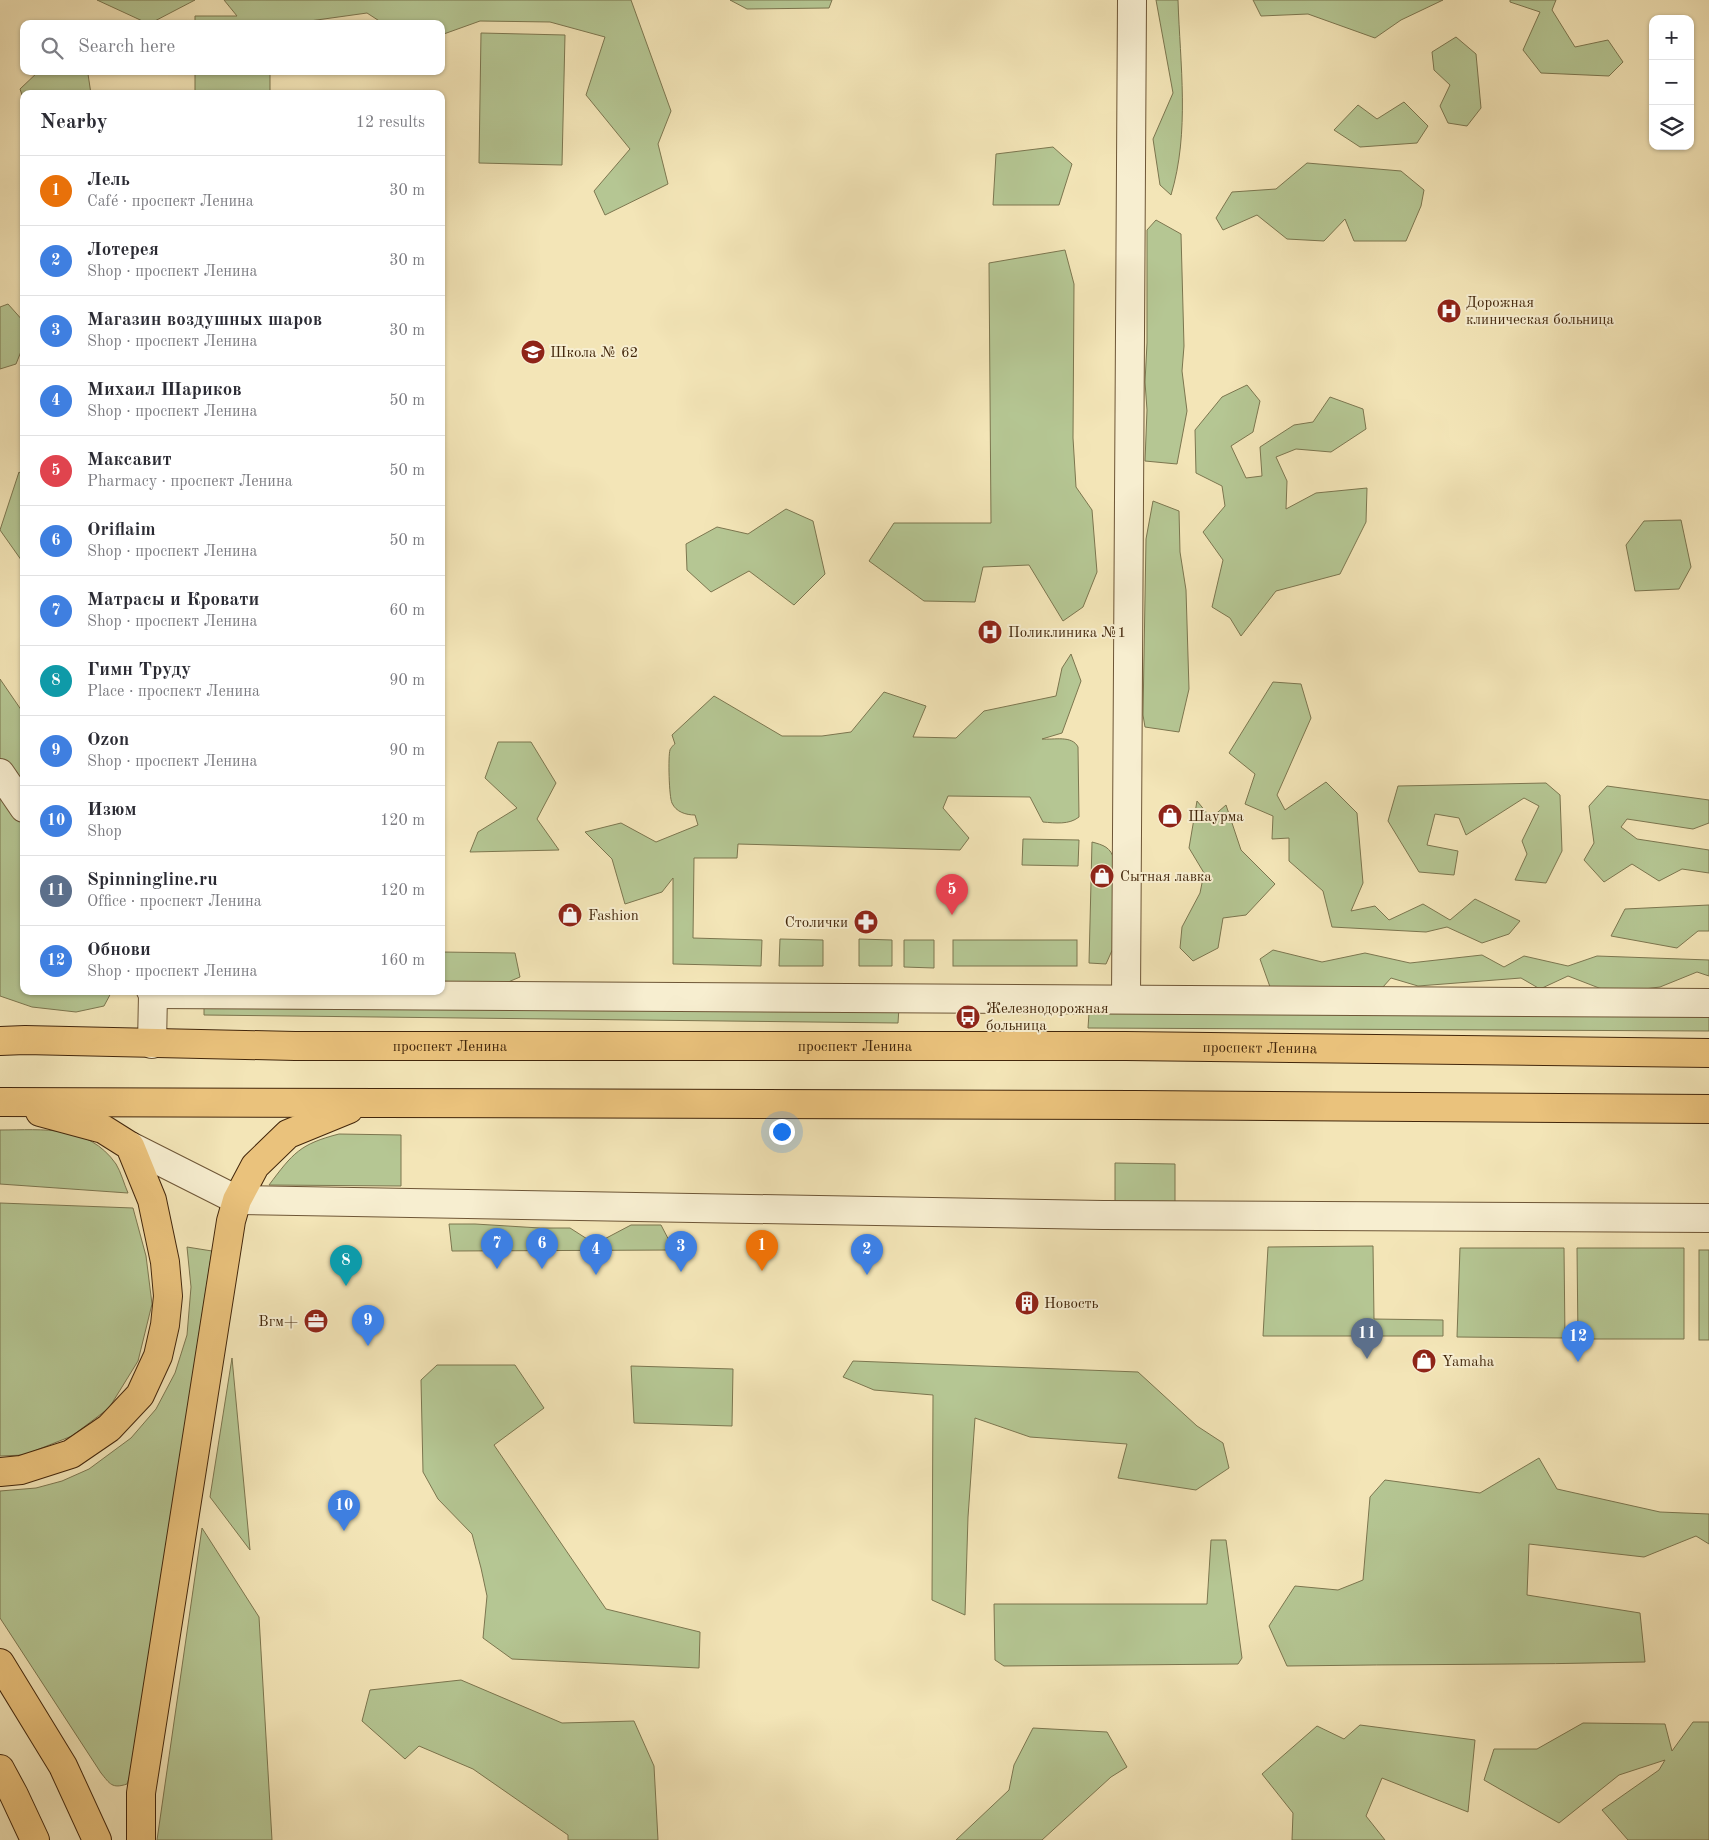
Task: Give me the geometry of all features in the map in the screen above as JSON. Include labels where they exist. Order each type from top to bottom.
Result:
[{"type":"main road","points":[[0,1026],[13,1040]]},
{"type":"main road","name":"проспект Ленина","points":[[13,1040],[295,1046],[1126,1046],[1709,1053]]},
{"type":"main road","points":[[2,1102],[1135,1105],[1709,1109]]},
{"type":"main road","points":[[0,1472],[21,1470],[71,1454],[109,1428],[140,1395],[158,1356],[168,1296],[165,1262],[152,1200],[130,1146],[103,1129],[2,1102]]},
{"type":"main road","points":[[141,1840],[141,1793],[231,1221],[237,1200],[255,1166],[288,1134],[363,1104]]},
{"type":"main road","points":[[0,1663],[63,1766],[96,1840]]},
{"type":"main road","points":[[0,1769],[35,1840]]},
{"type":"street","points":[[1126,1000],[1132,0]]},
{"type":"street","points":[[0,773],[20,802]]},
{"type":"street","points":[[152,995],[152,1044]]},
{"type":"street","points":[[430,995],[1709,1003]]},
{"type":"street","points":[[130,1146],[237,1200],[1112,1215],[1709,1218]]},
{"type":"green space","points":[[97,0],[195,0],[157,20],[140,20]]},
{"type":"green space","points":[[224,0],[631,0],[671,111],[658,144],[668,184],[605,215],[594,191],[630,149],[586,95],[605,37],[550,22],[480,21],[445,34],[445,20],[378,20],[367,13],[317,20],[195,20],[195,16],[237,16]]},
{"type":"green space","points":[[730,0],[832,0],[829,8],[747,9]]},
{"type":"green space","points":[[1156,0],[1178,0],[1182,73],[1182,122],[1177,171],[1171,195],[1160,185],[1153,139],[1173,93]]},
{"type":"green space","points":[[1253,0],[1443,0],[1401,20],[1375,38],[1308,14],[1261,16]]},
{"type":"green space","points":[[1510,0],[1556,0],[1552,10],[1575,47],[1608,40],[1623,62],[1609,76],[1541,73],[1523,50],[1540,12],[1510,2]]},
{"type":"green space","points":[[481,33],[565,35],[562,165],[479,163]]},
{"type":"green space","points":[[1456,37],[1476,54],[1481,108],[1467,126],[1448,123],[1440,106],[1450,85],[1434,70],[1432,52]]},
{"type":"green space","points":[[35,75],[88,75],[90,90],[20,90]]},
{"type":"green space","points":[[195,75],[270,75],[270,90],[195,90]]},
{"type":"green space","points":[[1404,102],[1428,126],[1417,143],[1360,147],[1334,130],[1358,105],[1377,119]]},
{"type":"green space","points":[[1053,147],[1072,164],[1059,205],[993,205],[996,154]]},
{"type":"green space","points":[[1307,163],[1401,171],[1424,190],[1421,206],[1406,241],[1354,241],[1345,219],[1324,241],[1287,239],[1257,215],[1223,230],[1216,218],[1232,192],[1276,189]]},
{"type":"green space","points":[[1156,220],[1181,234],[1184,346],[1182,371],[1187,411],[1177,464],[1145,461],[1147,410],[1145,382],[1147,230]]},
{"type":"green space","points":[[1065,250],[1074,284],[1073,438],[1076,487],[1092,510],[1097,572],[1083,607],[1063,621],[1029,565],[983,567],[975,602],[924,601],[869,561],[894,523],[991,523],[989,263]]},
{"type":"green space","points":[[8,304],[20,318],[20,354],[16,364],[0,369],[0,307]]},
{"type":"green space","points":[[1247,385],[1260,401],[1253,432],[1231,446],[1246,478],[1262,476],[1260,447],[1294,425],[1313,422],[1330,397],[1363,409],[1366,429],[1331,452],[1296,449],[1276,457],[1287,481],[1286,509],[1316,493],[1367,488],[1366,522],[1340,574],[1276,591],[1241,636],[1230,618],[1212,607],[1223,560],[1203,532],[1225,506],[1222,486],[1196,473],[1195,430],[1222,397]]},
{"type":"green space","points":[[19,472],[20,558],[0,530]]},
{"type":"green space","points":[[1153,501],[1179,511],[1180,552],[1186,590],[1189,689],[1179,732],[1145,727],[1143,715],[1146,539]]},
{"type":"green space","points":[[786,509],[813,521],[825,574],[794,605],[749,571],[711,592],[687,570],[686,544],[717,527],[748,534]]},
{"type":"green space","points":[[1681,520],[1691,567],[1679,589],[1635,591],[1626,545],[1644,521]]},
{"type":"green space","points":[[1071,654],[1081,681],[1062,733],[1042,739],[1067,739],[1078,747],[1079,817],[1075,820],[1062,823],[1043,822],[1030,797],[948,796],[943,808],[969,838],[960,850],[738,844],[737,858],[694,858],[693,938],[762,940],[761,966],[673,964],[673,878],[662,892],[625,904],[612,859],[585,832],[621,823],[656,842],[698,825],[695,815],[676,809],[672,803],[669,754],[675,744],[672,735],[714,696],[782,736],[822,736],[851,732],[884,692],[926,706],[913,737],[956,738],[984,711],[1056,696],[1062,668]]},
{"type":"green space","points":[[0,679],[20,708],[20,995],[110,995],[104,1006],[76,1012],[32,1007],[0,996]]},
{"type":"green space","points":[[1273,682],[1301,684],[1311,718],[1277,795],[1285,810],[1326,782],[1357,813],[1363,883],[1351,911],[1375,906],[1389,920],[1423,904],[1450,920],[1475,899],[1520,921],[1509,934],[1482,943],[1447,927],[1426,932],[1332,927],[1323,891],[1289,861],[1289,838],[1272,839],[1273,816],[1245,804],[1255,774],[1229,753]]},
{"type":"green space","points":[[498,742],[531,742],[556,783],[537,819],[559,850],[470,852],[478,832],[517,808],[485,778]]},
{"type":"green space","points":[[1546,783],[1560,795],[1562,851],[1546,883],[1515,880],[1527,854],[1522,841],[1539,806],[1524,798],[1466,835],[1459,818],[1435,814],[1427,845],[1458,851],[1454,875],[1419,872],[1388,821],[1398,786]]},
{"type":"green space","points":[[1607,786],[1709,800],[1709,823],[1693,829],[1627,819],[1621,827],[1637,839],[1709,850],[1709,873],[1682,869],[1659,881],[1632,864],[1604,882],[1584,860],[1594,843],[1589,806]]},
{"type":"green space","points":[[1197,801],[1211,818],[1226,805],[1241,850],[1275,884],[1246,915],[1223,918],[1218,948],[1193,961],[1180,948],[1182,927],[1200,893],[1204,873],[1189,848]]},
{"type":"green space","points":[[1023,839],[1079,840],[1078,866],[1022,865]]},
{"type":"green space","points":[[1092,842],[1109,849],[1114,860],[1114,946],[1106,964],[1089,963]]},
{"type":"green space","points":[[1709,905],[1709,931],[1698,931],[1677,948],[1611,936],[1625,909]]},
{"type":"green space","points":[[780,939],[823,940],[823,966],[779,966]]},
{"type":"green space","points":[[859,939],[892,940],[892,966],[859,966]]},
{"type":"green space","points":[[904,940],[934,940],[934,968],[904,967]]},
{"type":"green space","points":[[953,940],[1077,940],[1077,966],[953,966]]},
{"type":"green space","points":[[1273,950],[1322,962],[1365,953],[1410,963],[1482,955],[1504,967],[1524,956],[1568,966],[1597,956],[1709,960],[1709,976],[1697,972],[1660,987],[1612,993],[1568,976],[1540,989],[1521,978],[1418,986],[1391,978],[1374,997],[1274,998],[1260,959]]},
{"type":"green space","points":[[445,952],[515,953],[520,977],[454,1005],[899,1007],[898,1023],[204,1015],[204,1008],[210,1003],[364,995],[445,995]]},
{"type":"green space","points":[[1089,1013],[1709,1016],[1709,1031],[1088,1028]]},
{"type":"green space","points":[[0,1130],[64,1132],[92,1142],[105,1151],[116,1164],[128,1193],[0,1184]]},
{"type":"green space","points":[[339,1134],[401,1135],[401,1186],[269,1185],[298,1151],[315,1142]]},
{"type":"green space","points":[[1115,1163],[1175,1164],[1175,1203],[1115,1202]]},
{"type":"green space","points":[[0,1203],[133,1208],[146,1256],[152,1304],[138,1361],[109,1408],[72,1436],[24,1455],[0,1456]]},
{"type":"green space","points":[[449,1224],[570,1228],[595,1244],[631,1225],[661,1225],[674,1250],[452,1251]]},
{"type":"green space","points":[[1373,1246],[1374,1319],[1443,1320],[1443,1336],[1263,1336],[1268,1247]]},
{"type":"green space","points":[[187,1247],[212,1251],[131,1773],[127,1784],[115,1786],[109,1783],[101,1773],[0,1618],[0,1491],[36,1488],[62,1481],[89,1469],[131,1438],[156,1409],[175,1373],[187,1335],[191,1287]]},
{"type":"green space","points":[[1460,1248],[1564,1248],[1565,1338],[1457,1337]]},
{"type":"green space","points":[[1577,1248],[1684,1248],[1684,1339],[1578,1339]]},
{"type":"green space","points":[[1699,1250],[1709,1250],[1709,1340],[1699,1340]]},
{"type":"green space","points":[[232,1358],[250,1550],[210,1497]]},
{"type":"green space","points":[[853,1361],[1138,1372],[1197,1426],[1223,1443],[1229,1468],[1196,1490],[1118,1478],[1127,1444],[1030,1437],[975,1418],[968,1517],[965,1615],[932,1600],[933,1395],[874,1390],[843,1377]]},
{"type":"green space","points":[[437,1365],[515,1365],[544,1408],[494,1445],[606,1609],[700,1632],[699,1668],[512,1659],[483,1638],[487,1596],[472,1534],[438,1499],[423,1472],[421,1380]]},
{"type":"green space","points":[[631,1366],[733,1369],[732,1426],[634,1423]]},
{"type":"green space","points":[[1539,1458],[1557,1489],[1660,1512],[1709,1514],[1709,1544],[1696,1536],[1644,1557],[1529,1544],[1527,1595],[1640,1613],[1645,1662],[1287,1666],[1269,1626],[1295,1586],[1338,1590],[1363,1580],[1370,1497],[1385,1480],[1480,1493]]},
{"type":"green space","points":[[202,1528],[259,1617],[272,1840],[157,1840]]},
{"type":"green space","points":[[1211,1540],[1226,1540],[1242,1658],[1238,1664],[1004,1666],[995,1660],[994,1604],[1207,1604]]},
{"type":"green space","points":[[461,1680],[562,1723],[634,1721],[654,1766],[658,1840],[568,1840],[568,1835],[473,1769],[419,1746],[405,1759],[362,1721],[370,1690]]},
{"type":"green space","points":[[1693,1722],[1709,1722],[1709,1840],[1628,1840],[1602,1810],[1659,1770],[1665,1760],[1619,1775],[1559,1823],[1484,1780],[1494,1749],[1537,1749],[1583,1723],[1665,1724],[1672,1751]]},
{"type":"green space","points":[[1360,1725],[1475,1740],[1468,1812],[1382,1778],[1366,1816],[1385,1840],[1292,1840],[1293,1813],[1262,1774],[1317,1726],[1344,1739]]},
{"type":"green space","points":[[1033,1728],[1107,1732],[1127,1767],[1111,1777],[1042,1840],[956,1840],[1009,1790],[1014,1765]]},
{"type":"place","name":"Дорожная клиническая больница","points":[[1449,311]]},
{"type":"place","name":"Школа № 62","points":[[533,352]]},
{"type":"place","name":"Поликлиника №1","points":[[990,632]]},
{"type":"place","name":"Шаурма","points":[[1170,816]]},
{"type":"place","name":"Сытная лавка","points":[[1102,876]]},
{"type":"place","name":"Fashion","points":[[570,915]]},
{"type":"place","name":"Максавит","points":[[952,915]]},
{"type":"place","name":"Столички","points":[[866,922]]},
{"type":"place","name":"Железнодорожная больница","points":[[968,1017]]},
{"type":"place","name":"Матрасы и Кровати","points":[[497,1269]]},
{"type":"place","name":"Oriflaim","points":[[542,1269]]},
{"type":"place","name":"Лель","points":[[762,1271]]},
{"type":"place","name":"Магазин воздушных шаров","points":[[681,1272]]},
{"type":"place","name":"Михаил Шариков","points":[[596,1275]]},
{"type":"place","name":"Лотерея","points":[[867,1275]]},
{"type":"place","name":"Гимн Труду","points":[[346,1286]]},
{"type":"place","name":"Новость","points":[[1027,1303]]},
{"type":"place","name":"Вгм+","points":[[316,1321]]},
{"type":"place","name":"Ozon","points":[[368,1346]]},
{"type":"place","name":"Spinningline.ru","points":[[1367,1359]]},
{"type":"place","name":"Yamaha","points":[[1424,1361]]},
{"type":"place","name":"Обнови","points":[[1578,1362]]},
{"type":"place","name":"Изюм","points":[[344,1531]]}]
